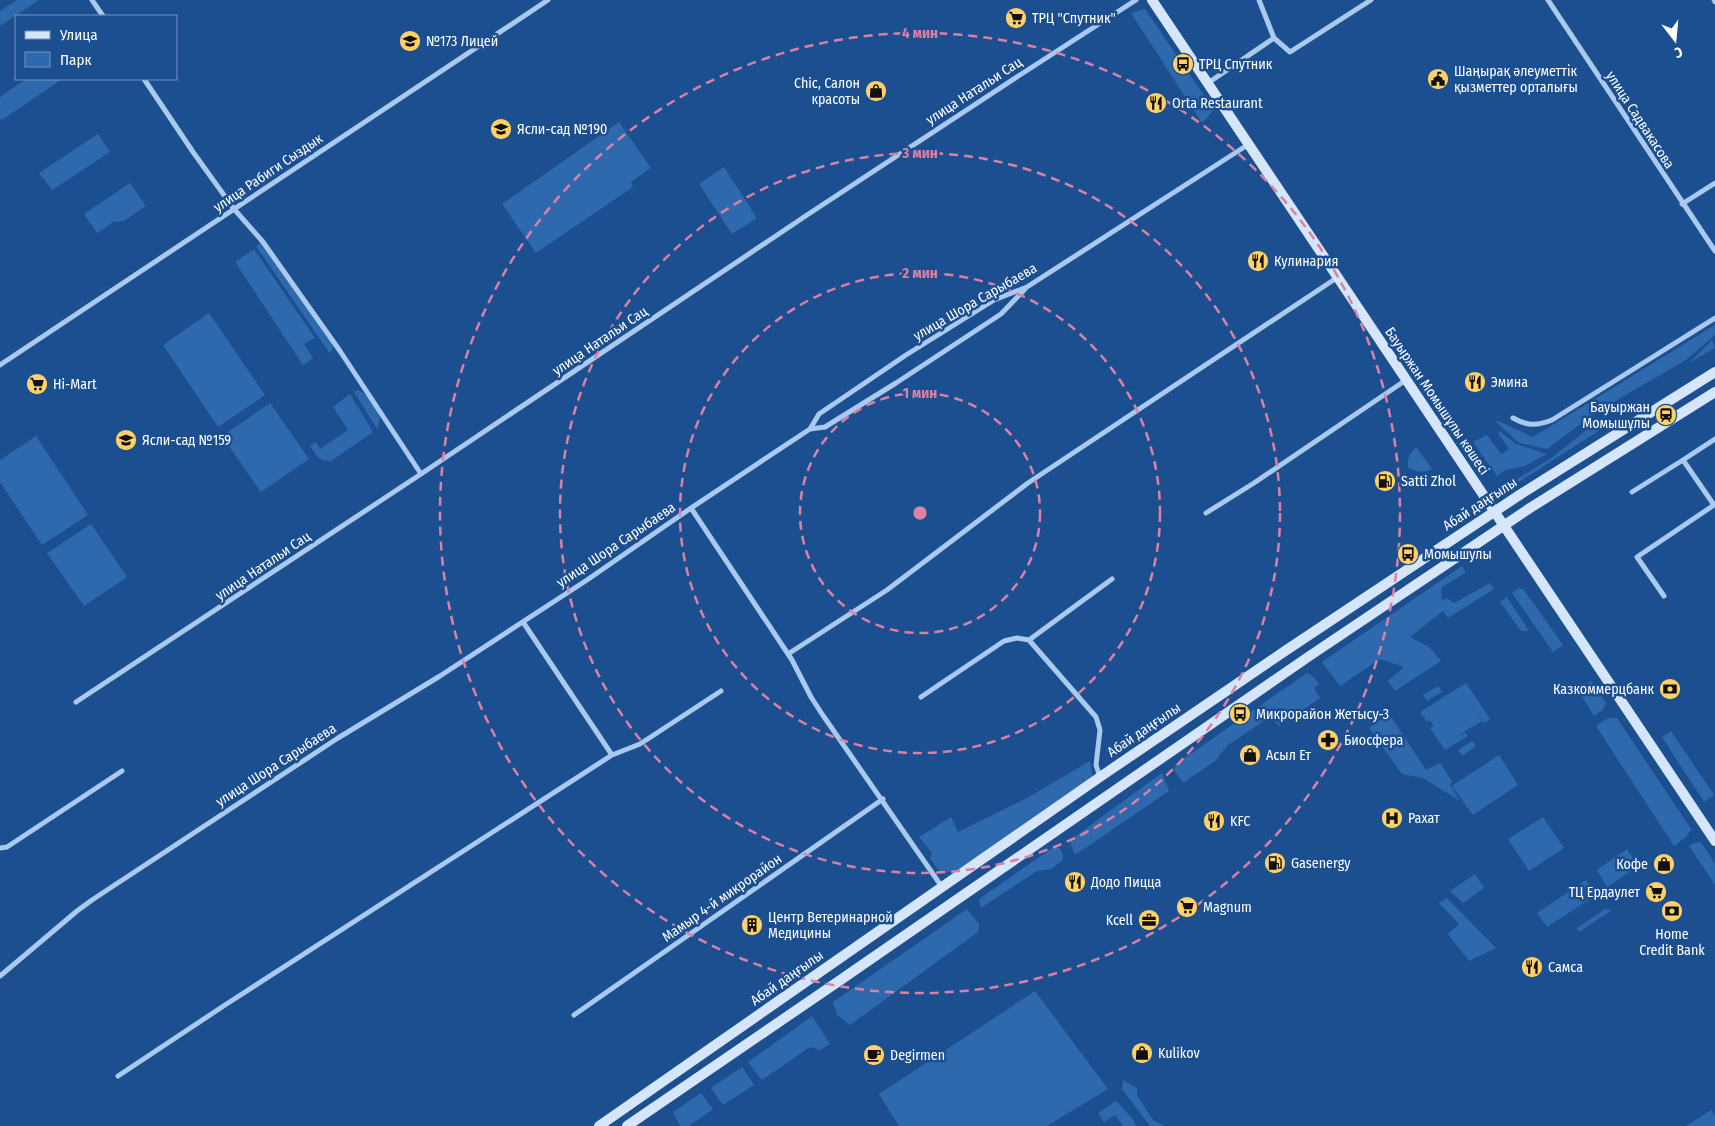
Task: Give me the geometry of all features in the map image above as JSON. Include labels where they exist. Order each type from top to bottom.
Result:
[{"type":"main road","name":"Бауыржан Момышұлы көшесі","points":[[1152,0],[1715,842]]},
{"type":"main road","name":"Абай даңғылы","points":[[599,1126],[1100,777],[1285,651],[1494,511],[1715,372]]},
{"type":"main road","points":[[627,1126],[1308,656],[1504,526],[1715,392]]},
{"type":"street","points":[[92,0],[102,15]]},
{"type":"street","name":"улица Рабиги Сыздык","points":[[0,364],[548,0]]},
{"type":"street","name":"улица Натальи Сац","points":[[76,702],[421,474],[840,193],[1136,0]]},
{"type":"street","points":[[1260,0],[1274,38],[1290,52],[1371,0]]},
{"type":"street","name":"улица Садвакасова","points":[[1548,0],[1715,251]]},
{"type":"street","points":[[1208,83],[1274,38]]},
{"type":"street","points":[[145,80],[234,209],[263,242],[335,344],[421,474]]},
{"type":"street","name":"улица Шора Сарыбаева","points":[[0,976],[92,900],[338,738],[440,676],[523,622],[810,429],[819,414],[906,355],[994,300],[1027,287],[1250,144]]},
{"type":"street","points":[[1682,204],[1715,183]]},
{"type":"street","points":[[788,654],[887,590],[1028,482],[1338,277]]},
{"type":"street","points":[[810,429],[825,427],[1002,314],[1027,287]]},
{"type":"street","points":[[1513,418],[1524,424],[1532,425],[1552,420],[1715,318]]},
{"type":"street","points":[[1206,513],[1254,483],[1406,380]]},
{"type":"street","points":[[1632,492],[1715,439]]},
{"type":"street","points":[[1664,596],[1637,557],[1714,505],[1683,460]]},
{"type":"street","points":[[691,508],[788,654],[810,697],[943,887]]},
{"type":"street","points":[[1029,640],[1112,579]]},
{"type":"street","points":[[523,622],[612,755]]},
{"type":"street","points":[[921,697],[1004,640],[1017,638],[1029,640],[1096,717],[1100,730],[1096,764],[1100,777]]},
{"type":"street","points":[[118,1076],[612,755],[640,744],[720,691]]},
{"type":"street","points":[[0,848],[7,847],[122,770]]},
{"type":"street","name":"Мамыр 4-й микрорайон","points":[[574,1015],[883,799]]},
{"type":"green space","points":[[17,0],[39,0],[0,26],[0,11]]},
{"type":"green space","points":[[1145,9],[1214,110],[1202,123],[1131,13]]},
{"type":"green space","points":[[25,80],[61,80],[2,120],[0,118],[0,97]]},
{"type":"green space","points":[[619,122],[651,168],[631,182],[633,187],[536,253],[502,204]]},
{"type":"green space","points":[[98,134],[110,152],[52,190],[39,173]]},
{"type":"green space","points":[[724,167],[757,218],[732,234],[699,184]]},
{"type":"green space","points":[[130,183],[146,206],[124,221],[113,222],[97,233],[84,214]]},
{"type":"green space","points":[[261,242],[331,342],[333,347],[330,354],[256,246]]},
{"type":"green space","points":[[254,249],[315,338],[304,344],[313,358],[303,365],[235,262]]},
{"type":"green space","points":[[209,313],[265,395],[218,427],[163,345]]},
{"type":"green space","points":[[1715,325],[1715,335],[1686,360],[1595,413],[1547,449],[1519,443],[1496,422],[1498,421],[1533,437]]},
{"type":"green space","points":[[1712,340],[1715,348],[1689,363]]},
{"type":"green space","points":[[357,390],[365,394],[372,401],[380,418],[377,429],[354,392]]},
{"type":"green space","points":[[350,394],[373,432],[331,461],[321,459],[310,446],[316,442],[320,449],[348,430],[333,407]]},
{"type":"green space","points":[[270,403],[309,459],[261,492],[222,436]]},
{"type":"green space","points":[[1603,417],[1607,424],[1519,482],[1517,479],[1550,459]]},
{"type":"green space","points":[[1501,432],[1516,444],[1547,454],[1525,466],[1505,470],[1497,476],[1473,442],[1487,435],[1501,454],[1509,449],[1498,433]]},
{"type":"green space","points":[[36,436],[88,515],[42,545],[0,482],[0,460]]},
{"type":"green space","points":[[1416,447],[1432,469],[1420,472],[1408,468],[1409,457]]},
{"type":"green space","points":[[91,524],[127,577],[84,606],[47,553]]},
{"type":"green space","points":[[1462,566],[1466,572],[1441,588],[1442,601],[1447,598],[1454,603],[1490,583],[1494,589],[1448,618],[1443,611],[1410,637],[1429,647],[1441,661],[1395,691],[1388,681],[1404,667],[1380,659],[1340,686],[1322,662]]},
{"type":"green space","points":[[1519,588],[1524,590],[1563,645],[1553,652],[1512,593]]},
{"type":"green space","points":[[1507,597],[1529,631],[1521,631],[1500,602]]},
{"type":"green space","points":[[1307,673],[1314,677],[1319,684],[1314,688],[1320,698],[1279,726],[1270,717],[1228,745],[1215,761],[1183,783],[1174,770],[1176,764]]},
{"type":"green space","points":[[1591,681],[1606,703],[1603,710],[1594,716],[1578,690]]},
{"type":"green space","points":[[1466,683],[1490,719],[1484,723],[1466,696],[1482,721],[1456,737],[1465,733],[1468,736],[1445,750],[1430,728],[1434,726],[1430,720],[1427,722],[1420,712]]},
{"type":"green space","points":[[1438,686],[1442,692],[1427,701],[1423,695]]},
{"type":"green space","points":[[1389,714],[1426,770],[1440,763],[1452,781],[1450,785],[1460,801],[1423,778],[1402,774],[1369,728]]},
{"type":"green space","points":[[1608,718],[1617,718],[1691,829],[1687,836],[1674,846],[1596,726]]},
{"type":"green space","points":[[1671,731],[1714,795],[1704,802],[1662,737]]},
{"type":"green space","points":[[1472,741],[1476,746],[1462,756],[1458,750]]},
{"type":"green space","points":[[1499,755],[1518,785],[1473,815],[1452,786]]},
{"type":"green space","points":[[1090,761],[1093,779],[966,867],[941,874],[930,858],[932,853],[919,837],[951,817],[958,832],[1027,798]]},
{"type":"green space","points":[[1162,773],[1169,791],[1075,855],[1070,842],[1077,835]]},
{"type":"green space","points":[[1543,817],[1564,848],[1529,871],[1508,839]]},
{"type":"green space","points":[[1701,842],[1715,864],[1715,885],[1689,846]]},
{"type":"green space","points":[[1057,847],[1062,852],[1063,860],[1051,869],[1037,871],[981,908],[979,899],[1051,849]]},
{"type":"green space","points":[[1627,849],[1638,866],[1607,887],[1597,870]]},
{"type":"green space","points":[[1475,874],[1484,888],[1463,903],[1450,891]]},
{"type":"green space","points":[[1586,880],[1596,895],[1547,927],[1537,913]]},
{"type":"green space","points":[[1447,898],[1496,948],[1469,961],[1448,934],[1459,924],[1439,903]]},
{"type":"green space","points":[[967,909],[979,924],[978,932],[850,1025],[837,1015],[833,1002]]},
{"type":"green space","points":[[1605,909],[1612,910],[1579,932],[1577,928]]},
{"type":"green space","points":[[1035,991],[1108,1089],[1047,1126],[899,1126],[879,1094]]},
{"type":"green space","points":[[812,1016],[830,1044],[820,1050],[810,1047],[762,1080],[748,1062]]},
{"type":"green space","points":[[742,1067],[754,1085],[723,1105],[711,1088]]},
{"type":"green space","points":[[1123,1080],[1137,1088],[1137,1095],[1153,1120],[1164,1126],[1150,1126],[1122,1089]]},
{"type":"green space","points":[[701,1093],[713,1109],[689,1126],[680,1126],[673,1112]]},
{"type":"green space","points":[[1116,1101],[1132,1118],[1136,1126],[1123,1126],[1115,1115],[1104,1122],[1098,1113]]},
{"type":"green space","points":[[1711,1110],[1715,1116],[1715,1126],[1686,1126]]},
{"type":"place","name":"ТРЦ \"Спутник\"","points":[[1016,18]]},
{"type":"place","name":"№173 Лицей","points":[[410,41]]},
{"type":"place","name":"ТРЦ Спутник","points":[[1183,64]]},
{"type":"place","name":"Шаңырақ әлеуметтік қызметтер орталығы","points":[[1438,79]]},
{"type":"place","name":"Chic, Салон красоты","points":[[876,91]]},
{"type":"place","name":"Orta Restaurant","points":[[1156,103]]},
{"type":"place","name":"Ясли-сад №190","points":[[501,129]]},
{"type":"place","name":"Кулинария","points":[[1258,261]]},
{"type":"place","name":"Эмина","points":[[1475,382]]},
{"type":"place","name":"Hi-Mart","points":[[37,384]]},
{"type":"place","name":"Бауыржан Момышұлы","points":[[1666,415]]},
{"type":"place","name":"Ясли-сад №159","points":[[126,440]]},
{"type":"place","name":"Satti Zhol","points":[[1385,481]]},
{"type":"place","name":"Момышулы","points":[[1408,554]]},
{"type":"place","name":"Казкоммерцбанк","points":[[1670,689]]},
{"type":"place","name":"Микрорайон Жетысу-3","points":[[1240,714]]},
{"type":"place","name":"Биосфера","points":[[1328,740]]},
{"type":"place","name":"Асыл Ет","points":[[1250,755]]},
{"type":"place","name":"Рахат","points":[[1392,818]]},
{"type":"place","name":"KFC","points":[[1214,821]]},
{"type":"place","name":"Gasenergy","points":[[1275,863]]},
{"type":"place","name":"Кофе","points":[[1664,864]]},
{"type":"place","name":"Додо Пицца","points":[[1075,882]]},
{"type":"place","name":"ТЦ Ердаулет","points":[[1656,892]]},
{"type":"place","name":"Magnum","points":[[1187,907]]},
{"type":"place","name":"Home Credit Bank","points":[[1672,911]]},
{"type":"place","name":"Kcell","points":[[1149,920]]},
{"type":"place","name":"Центр Ветеринарной Медицины","points":[[752,925]]},
{"type":"place","name":"Самса","points":[[1532,967]]},
{"type":"place","name":"Kulikov","points":[[1142,1053]]},
{"type":"place","name":"Degirmen","points":[[874,1055]]}]
